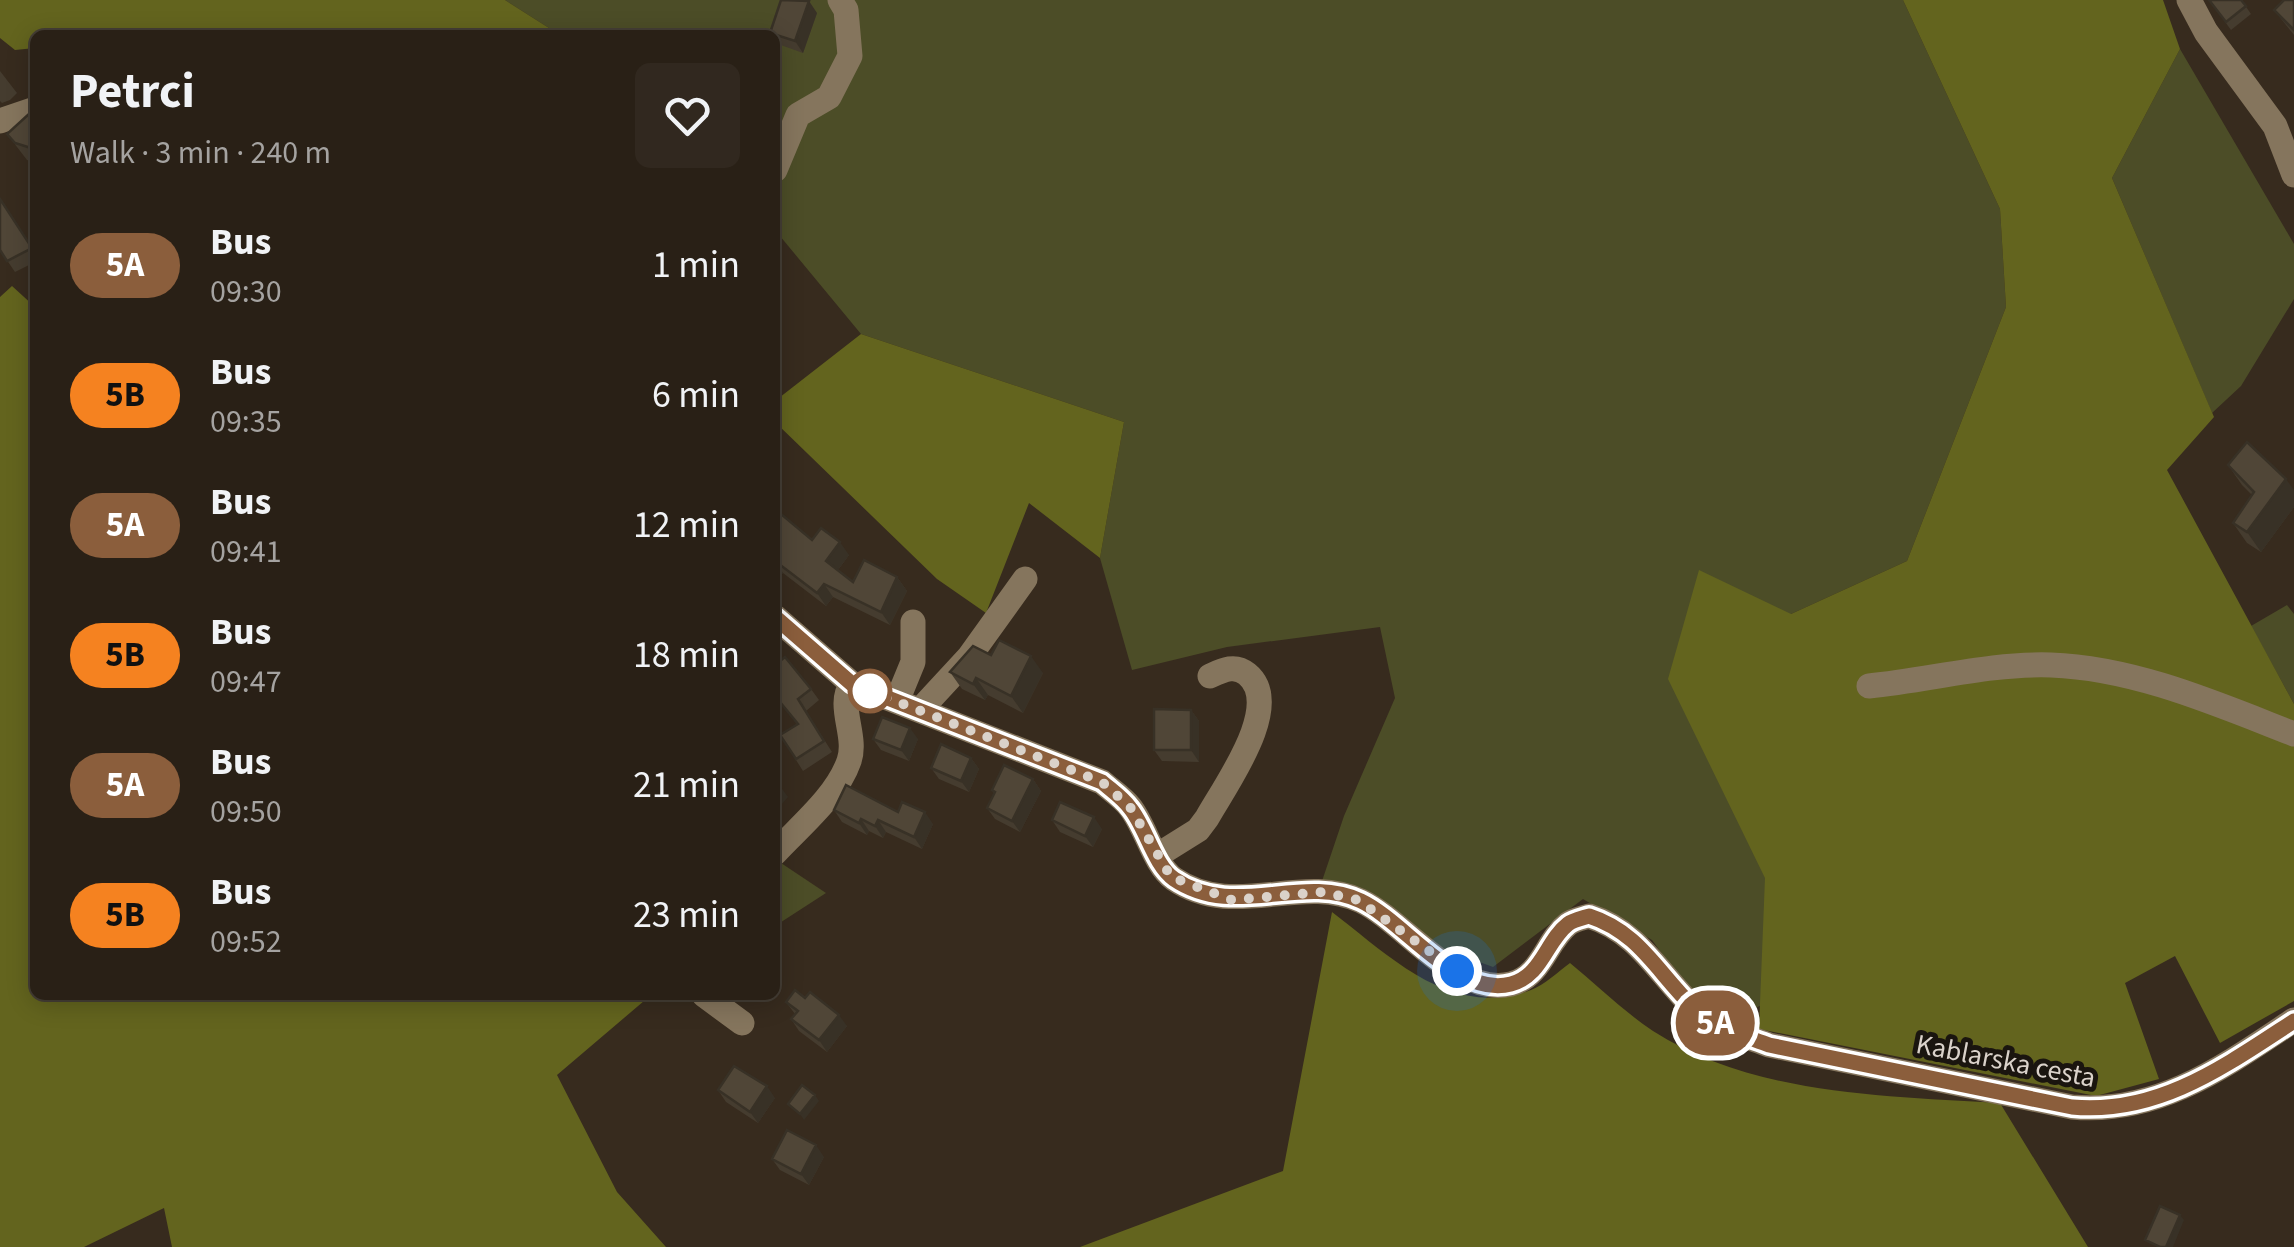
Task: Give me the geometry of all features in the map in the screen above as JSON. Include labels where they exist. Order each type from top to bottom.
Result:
[{"type":"street","points":[[780,158],[798,115],[828,97],[850,56],[846,10],[840,0]]},
{"type":"street","points":[[2189,0],[2206,32],[2275,126],[2294,175]]},
{"type":"street","points":[[0,121],[30,111]]},
{"type":"street","points":[[780,848],[820,805],[845,769],[851,746],[848,718],[969,657],[1025,579]]},
{"type":"street","name":"Kablarska cesta","points":[[780,621],[886,697],[1102,782],[1130,807],[1171,877],[1232,900],[1322,892],[1358,900],[1390,919],[1437,960],[1478,982],[1510,984],[1531,973],[1567,924],[1589,916],[1618,925],[1694,1009],[1723,1028],[1769,1045],[2072,1107],[2110,1110],[2155,1101],[2235,1060],[2294,1020]]},
{"type":"street","points":[[886,697],[912,662],[914,622]]},
{"type":"street","points":[[1869,686],[2022,665],[2088,669],[2186,694],[2294,734]]},
{"type":"street","points":[[1158,855],[1198,830],[1207,818],[1253,734],[1260,710],[1253,679],[1241,670],[1226,668],[1210,676]]},
{"type":"street","points":[[711,1000],[742,1023]]},
{"type":"green space","points":[[505,0],[1903,0],[2000,209],[2006,307],[1907,561],[1791,614],[1832,968],[1733,1020],[1686,987],[1652,940],[1583,899],[1493,967],[1428,943],[1366,890],[1321,884],[1344,816],[1395,698],[1380,627],[1227,647],[1132,670],[1100,558],[1124,422],[861,334],[780,236],[780,30],[552,30]]},
{"type":"green space","points":[[2180,49],[2294,244],[2294,299],[2241,386],[2212,413],[2112,178]]},
{"type":"green space","points":[[2287,605],[2294,614],[2294,704],[2251,626]]},
{"type":"green space","points":[[780,864],[826,893],[780,923]]},
{"type":"shaded area","points":[[0,0],[505,0],[552,30],[30,30],[30,48],[15,50],[0,38]]},
{"type":"shaded area","points":[[1903,0],[2163,0],[2180,49],[2112,178],[2214,417],[2167,470],[2294,704],[2294,1001],[2220,1043],[2175,956],[2125,983],[2159,1079],[2096,1096],[1759,1029],[1765,878],[1668,679],[1699,570],[1791,614],[1907,561],[2006,307],[2000,209]]},
{"type":"shaded area","points":[[12,286],[30,302],[30,1000],[645,1000],[557,1075],[617,1192],[666,1247],[172,1247],[164,1208],[84,1247],[0,1247],[0,297]]},
{"type":"shaded area","points":[[861,334],[1124,422],[1100,558],[1029,503],[986,613],[937,579],[780,427],[780,397]]},
{"type":"shaded area","points":[[1332,912],[1399,964],[1448,990],[1474,997],[1502,997],[1536,988],[1570,963],[1653,1031],[1733,1068],[1776,1080],[1866,1094],[2000,1103],[2088,1247],[1080,1247],[1283,1171]]},
{"type":"building","points":[[781,0],[809,1],[795,41],[780,36],[780,30],[771,30]]},
{"type":"building","points":[[2209,0],[2241,0],[2246,6],[2226,22]]},
{"type":"building","points":[[2284,0],[2294,0],[2294,30],[2274,10]]},
{"type":"building","points":[[30,113],[30,148],[15,143],[7,134]]},
{"type":"building","points":[[0,199],[30,249],[7,261],[0,250]]},
{"type":"building","points":[[2247,442],[2286,479],[2247,532],[2233,523],[2254,492],[2228,465]]},
{"type":"building","points":[[780,513],[812,540],[821,528],[840,542],[826,561],[853,582],[864,560],[897,577],[881,612],[824,584],[817,593],[780,565]]},
{"type":"building","points":[[999,640],[1031,656],[1011,696],[976,678],[973,684],[950,672],[973,646],[991,655]]},
{"type":"building","points":[[785,657],[811,689],[798,699],[824,741],[796,759],[780,735],[798,724],[780,702],[780,661]]},
{"type":"building","points":[[1154,709],[1191,710],[1191,750],[1154,750]]},
{"type":"building","points":[[882,717],[910,728],[901,750],[873,739]]},
{"type":"building","points":[[941,744],[971,758],[961,781],[931,768]]},
{"type":"building","points":[[1004,765],[1033,779],[1012,821],[987,808]]},
{"type":"building","points":[[846,785],[898,812],[902,802],[925,812],[914,837],[878,820],[875,826],[861,819],[859,823],[834,810]]},
{"type":"building","points":[[1060,802],[1094,817],[1085,836],[1052,820]]},
{"type":"building","points":[[795,990],[805,998],[810,992],[839,1015],[819,1040],[791,1019],[798,1011],[786,1002]]},
{"type":"building","points":[[734,1066],[767,1086],[750,1112],[718,1090]]},
{"type":"building","points":[[802,1085],[815,1095],[800,1114],[788,1104]]},
{"type":"building","points":[[787,1130],[816,1145],[801,1174],[772,1159]]},
{"type":"building","points":[[2160,1206],[2180,1215],[2166,1247],[2145,1240]]},
{"type":"bus line","name":"5A","points":[[780,622],[852,684],[1030,750],[1102,782],[1130,807],[1171,877],[1232,900],[1322,892],[1358,900],[1390,919],[1437,960],[1478,982],[1510,984],[1531,973],[1567,924],[1589,916],[1618,925],[1694,1009],[1723,1028],[1769,1045],[2072,1107],[2110,1110],[2155,1101],[2235,1060],[2294,1021]]},
{"type":"route","points":[[870,691],[1030,750],[1102,782],[1130,807],[1171,877],[1200,891],[1232,900],[1322,892],[1358,900],[1390,919],[1437,960],[1457,971]]}]
